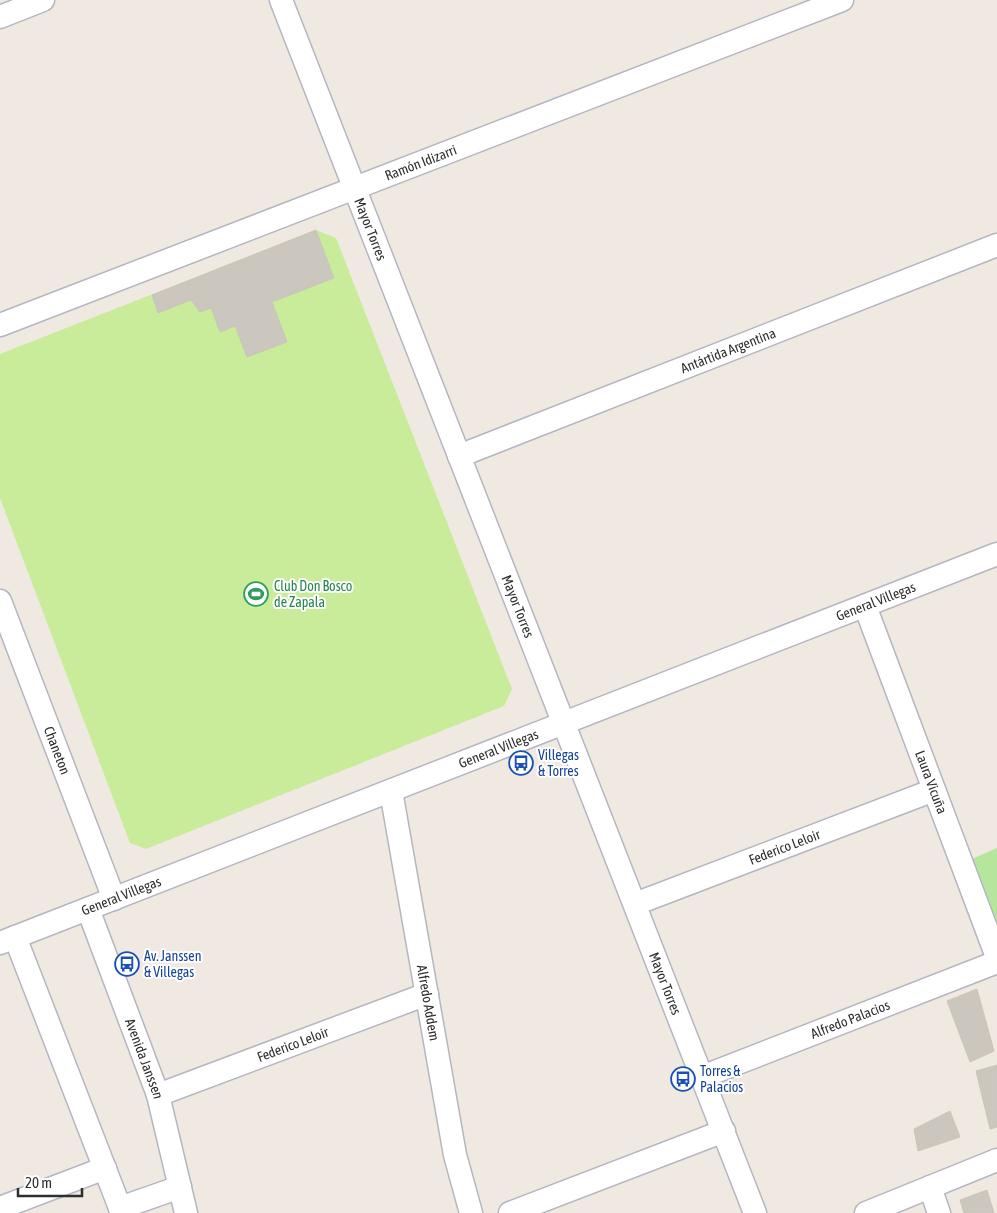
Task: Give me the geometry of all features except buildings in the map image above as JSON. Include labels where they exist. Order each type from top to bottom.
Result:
[{"type":"street","points":[[0,16],[43,0]]},
{"type":"street","name":"Mayor Torres","points":[[281,0],[755,1213]]},
{"type":"street","name":"Ramón Idizarri","points":[[0,325],[842,0]]},
{"type":"street","name":"Antártida Argentina","points":[[459,456],[997,245]]},
{"type":"street","name":"General Villegas","points":[[8,940],[997,554]]},
{"type":"street","name":"Chaneton","points":[[0,601],[5,630],[114,899]]},
{"type":"street","name":"Laura Vicuña","points":[[865,606],[997,957]]},
{"type":"street","name":"Federico Leloir","points":[[634,904],[934,790]]},
{"type":"street","name":"Alfredo Addem","points":[[391,791],[455,1155],[471,1213]]},
{"type":"street","name":"Avenida Janssen","points":[[88,909],[158,1095],[186,1213]]},
{"type":"street","points":[[8,940],[105,1168],[121,1211],[180,1187]]},
{"type":"street","name":"Alfredo Palacios","points":[[702,1077],[997,962]]},
{"type":"street","name":"Federico Leloir","points":[[158,1095],[426,994]]},
{"type":"street","points":[[510,1213],[724,1131]]},
{"type":"street","points":[[866,1213],[997,1160]]},
{"type":"street","points":[[0,1208],[105,1168]]},
{"type":"street","points":[[930,1187],[940,1213]]},
{"type":"green space","name":"Club Don Bosco de Zapala","points":[[316,230],[336,238],[512,689],[504,706],[146,849],[130,843],[0,498],[0,354]]},
{"type":"green space","points":[[997,848],[997,932],[972,859]]},
{"type":"place","name":"Club Don Bosco de Zapala","points":[[256,594]]},
{"type":"place","name":"Villegas & Torres","points":[[521,763]]},
{"type":"place","name":"Av. Janssen & Villegas","points":[[127,964]]},
{"type":"place","name":"Torres & Palacios","points":[[683,1079]]}]
